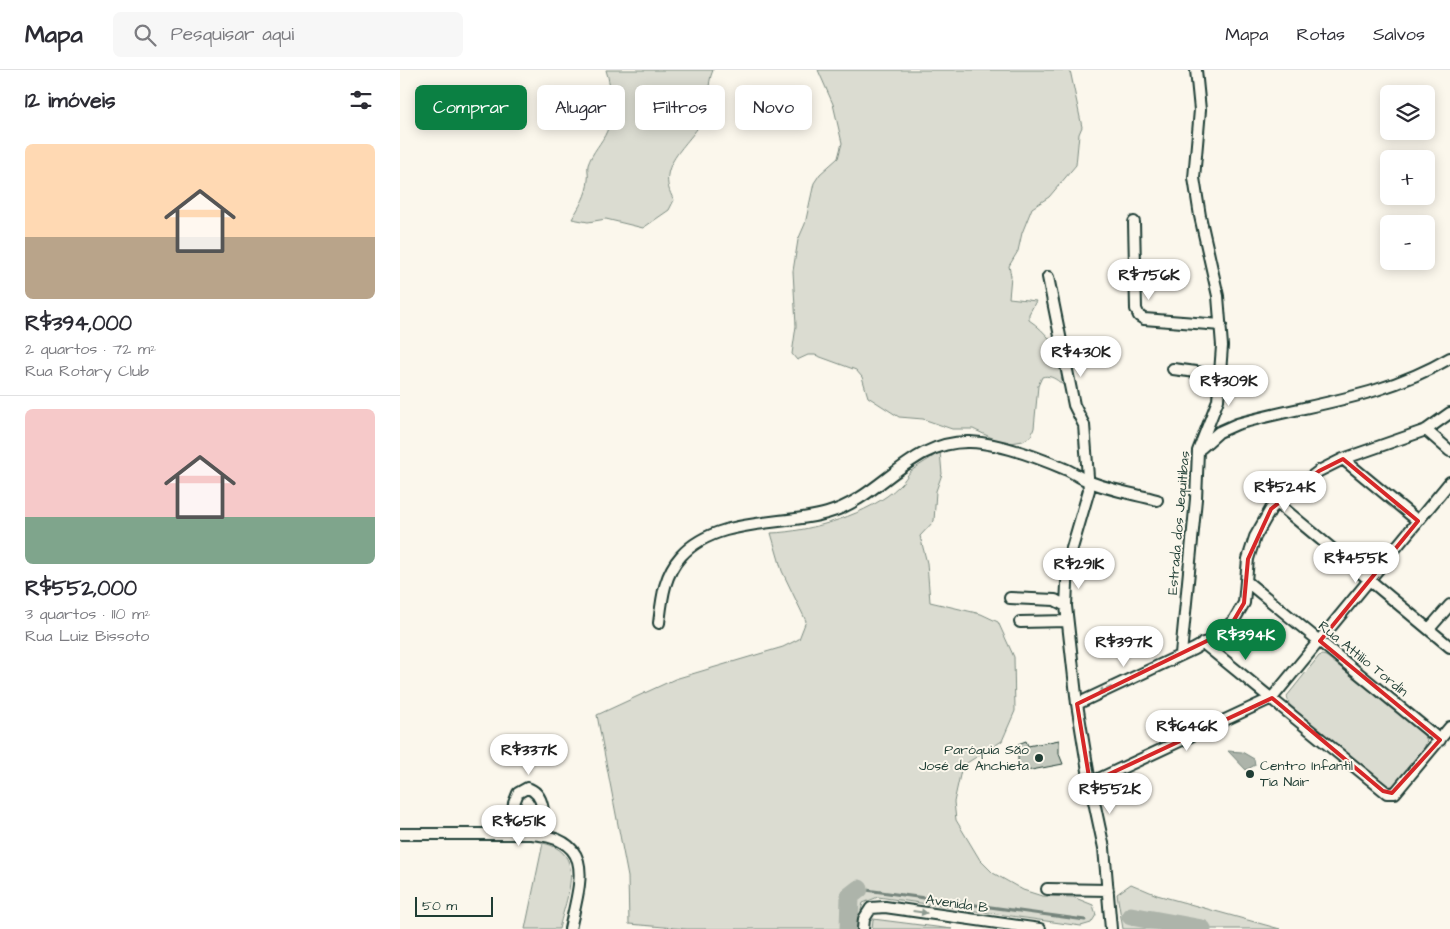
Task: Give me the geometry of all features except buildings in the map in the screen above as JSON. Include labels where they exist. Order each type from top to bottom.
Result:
[{"type":"street","name":"Estrada dos Jequitibas","points":[[1181,654],[1196,499],[1198,450],[1218,400],[1222,346],[1218,296],[1200,216],[1194,178],[1200,110],[1196,70]]},
{"type":"street","points":[[1134,222],[1136,309],[1139,316],[1144,319],[1221,325]]},
{"type":"street","points":[[1048,277],[1074,405],[1084,425],[1088,482],[1087,500],[1068,562],[1066,606],[1077,704],[1090,783],[1104,848],[1110,929]]},
{"type":"street","points":[[1198,450],[1219,432],[1237,424],[1370,393],[1424,372],[1450,358]]},
{"type":"street","points":[[1173,369],[1219,375]]},
{"type":"street","points":[[1077,704],[1203,644],[1217,636],[1234,620],[1244,603],[1248,559],[1255,537],[1271,509],[1277,503],[1319,471],[1343,459],[1426,430],[1450,413]]},
{"type":"street","points":[[1426,430],[1450,451]]},
{"type":"street","points":[[659,623],[664,583],[681,556],[703,539],[731,529],[828,513],[854,501],[903,466],[936,446],[971,442],[997,446],[1066,469],[1088,482],[1158,500]]},
{"type":"street","points":[[1343,459],[1418,521]]},
{"type":"street","points":[[1090,783],[1272,698],[1450,482]]},
{"type":"street","points":[[1277,503],[1450,647]]},
{"type":"street","name":"Rua Attilio Tordin","points":[[1246,581],[1440,740]]},
{"type":"street","points":[[1010,598],[1055,600],[1066,606]]},
{"type":"street","points":[[1429,629],[1450,605]]},
{"type":"street","points":[[1020,622],[1067,621]]},
{"type":"street","points":[[1203,644],[1272,698],[1383,791],[1395,793],[1450,727]]},
{"type":"street","points":[[511,834],[514,803],[518,793],[527,788],[534,790],[541,797],[543,835]]},
{"type":"street","points":[[400,834],[543,835],[566,843],[577,854],[581,878],[570,929]]},
{"type":"street","points":[[1047,889],[1108,890]]},
{"type":"street","name":"Avenida B","points":[[863,929],[864,919],[872,908],[885,907],[1040,929]]},
{"type":"highlighted area","points":[[1343,459],[1418,521],[1320,641],[1440,740],[1392,793],[1383,791],[1272,698],[1090,783],[1077,704],[1217,636],[1234,620],[1244,603],[1248,559],[1271,509],[1319,471]]},
{"type":"shaded area","points":[[606,70],[713,70],[710,85],[635,85],[635,130],[696,130],[671,165],[668,176],[669,187],[674,200],[669,210],[643,228],[606,219],[588,222],[572,219],[586,191],[588,167],[594,152],[607,130],[625,130],[625,85],[610,85]]},
{"type":"shaded area","points":[[818,70],[1070,70],[1082,127],[1079,134],[1076,165],[1049,197],[1032,208],[1022,233],[1018,251],[1009,266],[1011,276],[1009,298],[1036,301],[1029,314],[1029,320],[1047,336],[1061,355],[1070,372],[1074,396],[1055,379],[1047,376],[1042,377],[1038,386],[1034,428],[1031,436],[1023,441],[1005,444],[973,429],[952,429],[923,419],[899,417],[868,397],[862,377],[856,370],[815,355],[808,355],[797,360],[792,354],[796,326],[793,271],[798,240],[805,224],[814,183],[820,174],[838,158],[842,143],[833,104]]},
{"type":"shaded area","points":[[940,451],[942,474],[936,491],[934,521],[920,536],[927,563],[930,602],[981,614],[998,622],[1014,657],[1015,711],[1002,741],[962,766],[954,802],[956,820],[980,860],[993,873],[1023,890],[1042,896],[1073,897],[1093,905],[1096,915],[1091,923],[1081,926],[878,897],[863,903],[856,929],[687,929],[629,924],[628,877],[597,715],[675,679],[783,647],[799,639],[806,621],[782,571],[771,533],[821,525],[839,520],[873,505],[899,486],[911,471]]},
{"type":"shaded area","points":[[1319,656],[1326,656],[1422,732],[1427,740],[1424,749],[1394,786],[1382,786],[1289,704],[1287,696]]},
{"type":"shaded area","points":[[1228,751],[1242,752],[1254,759],[1255,765],[1246,770]]},
{"type":"shaded area","points":[[543,843],[557,848],[565,856],[570,866],[569,890],[559,929],[525,929]]},
{"type":"shaded area","points":[[1131,884],[1157,895],[1280,929],[1123,929],[1117,894]]},
{"type":"shaded area","points":[[873,919],[952,929],[872,929]]},
{"type":"waterway","points":[[859,889],[1085,920]]},
{"type":"waterway","points":[[849,929],[850,896],[859,889]]},
{"type":"waterway","points":[[1131,916],[1202,929]]},
{"type":"place","name":"Paróquia São José de Anchieta","points":[[1039,758]]},
{"type":"place","name":"Centro Infantil Tia Nair","points":[[1250,774]]}]
